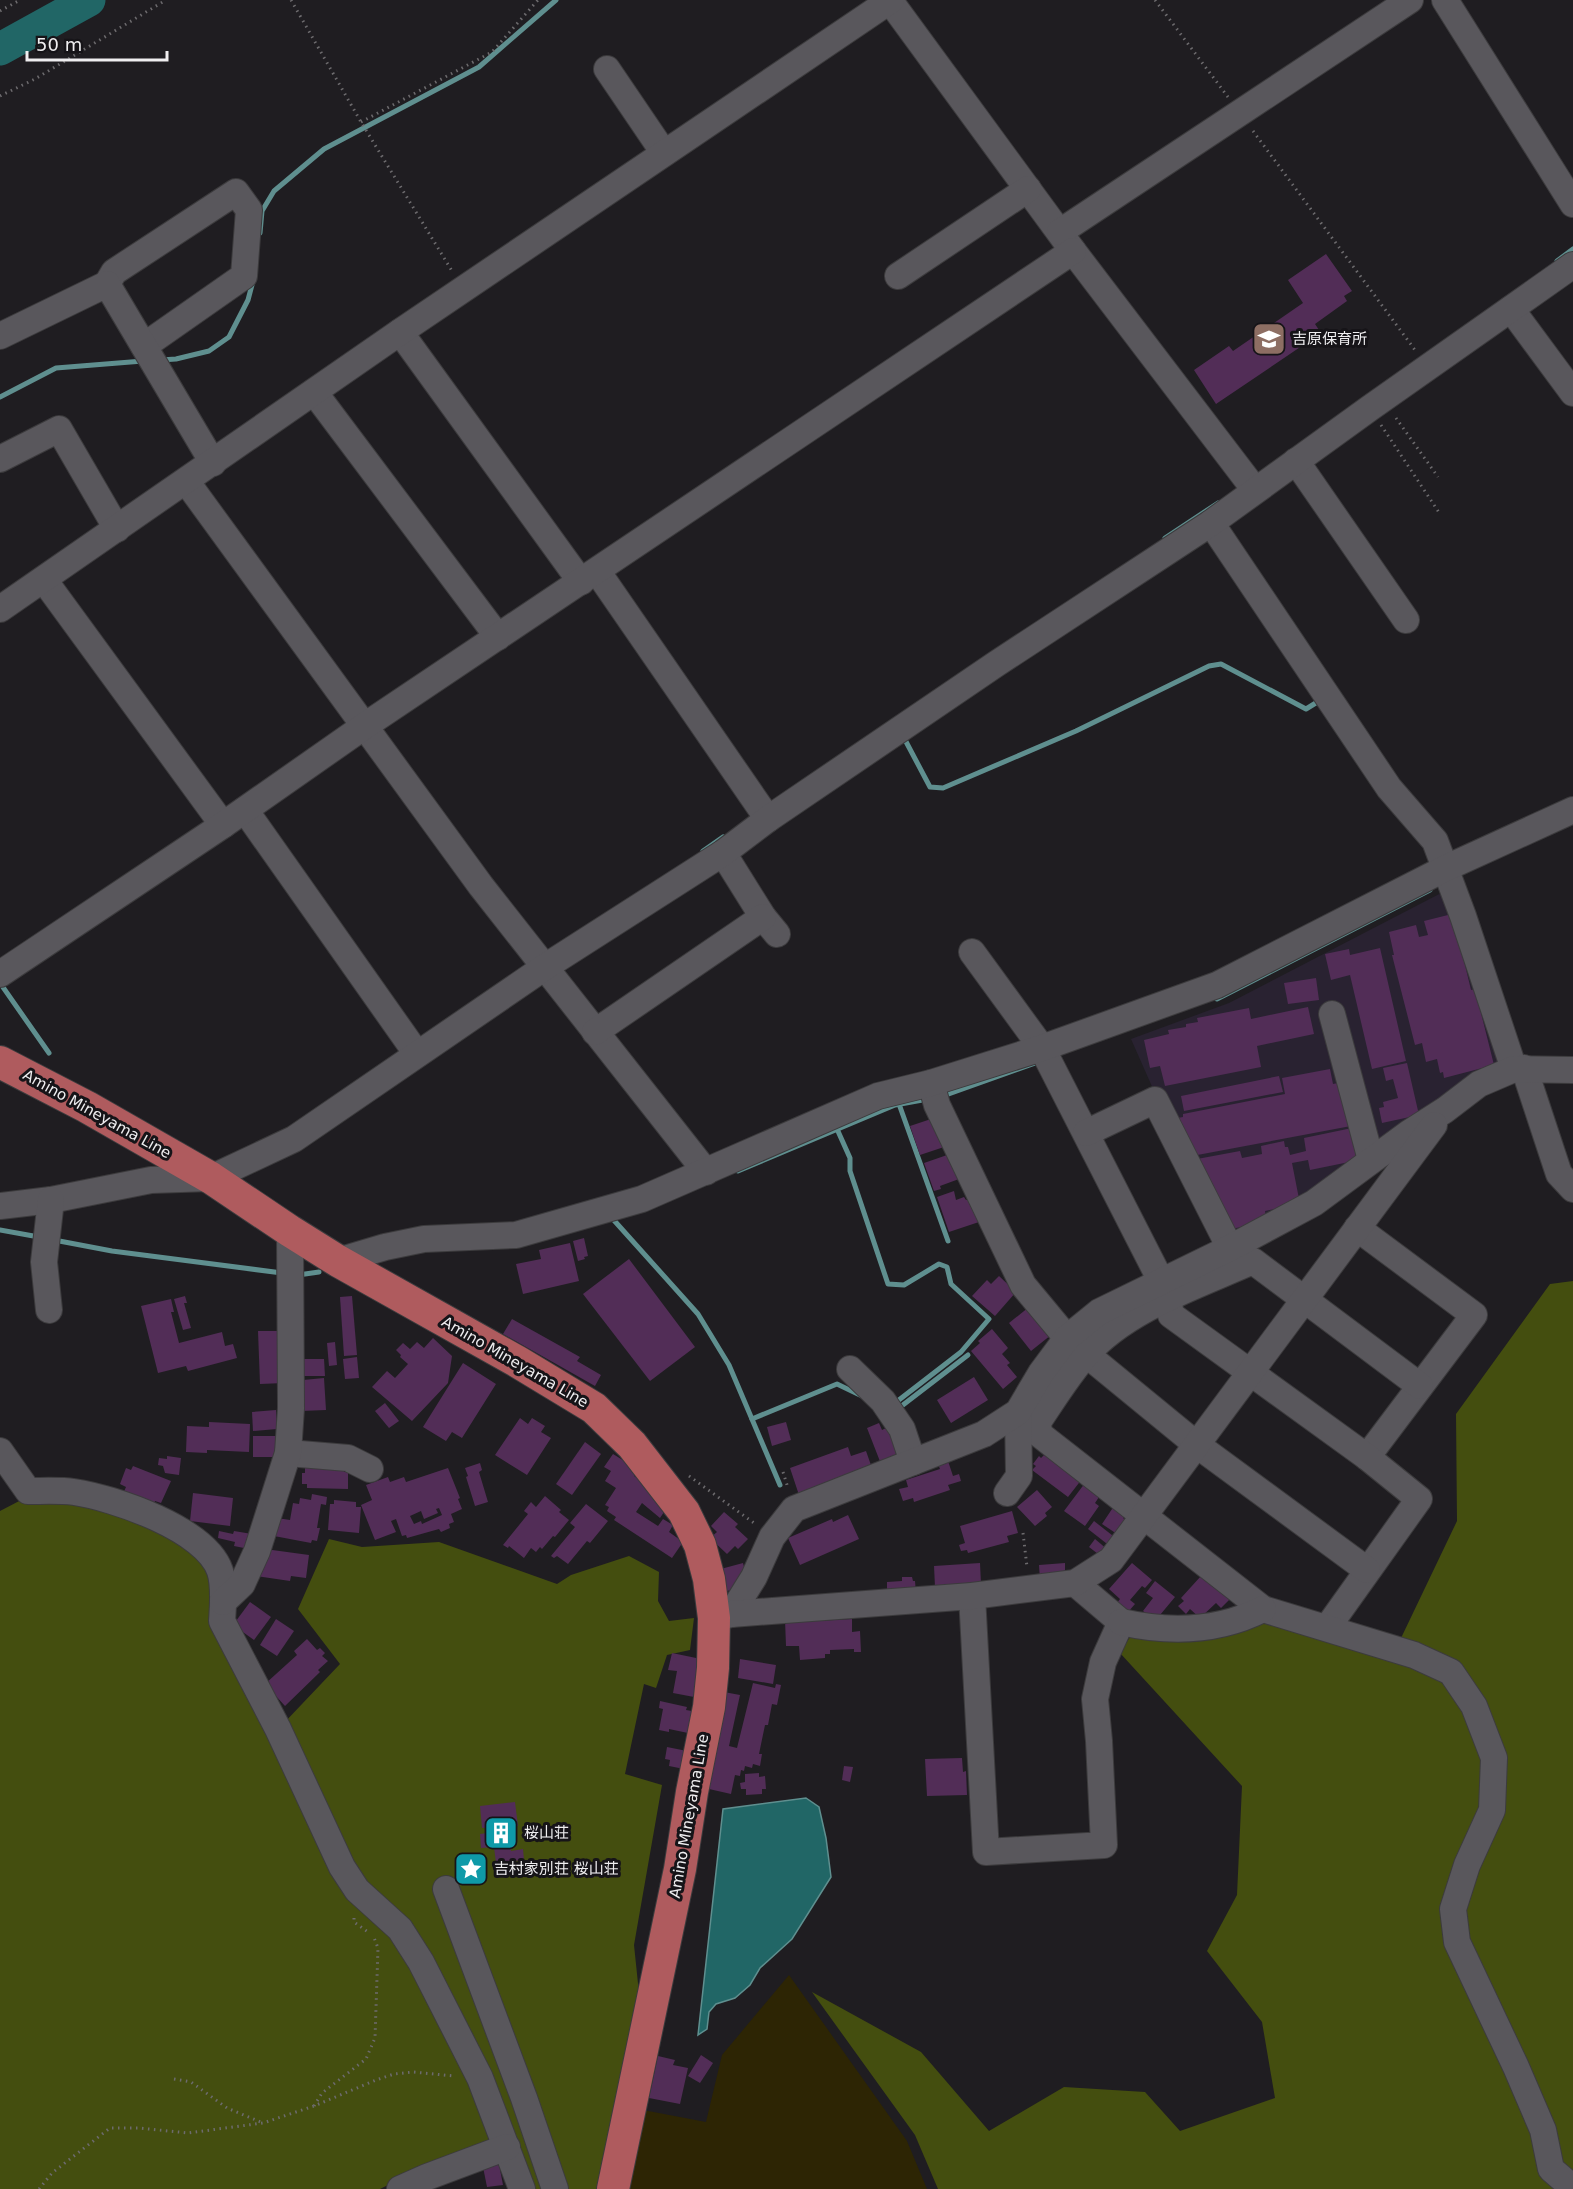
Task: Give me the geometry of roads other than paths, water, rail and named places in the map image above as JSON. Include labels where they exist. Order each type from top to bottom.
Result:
[{"type":"main road","name":"Amino Mineyama Line","points":[[0,1062],[87,1107],[211,1178],[338,1261],[518,1362],[594,1408],[632,1444],[684,1512],[696,1537],[722,1616],[709,1707],[680,1869],[613,2189]]},
{"type":"street","points":[[0,609],[400,332],[464,291],[664,153],[863,8],[890,0],[1066,241],[1255,490]]},
{"type":"street","points":[[0,974],[223,825],[366,725],[589,577],[1066,241],[1240,113],[1410,0]]},
{"type":"street","points":[[1445,0],[1573,204]]},
{"type":"street","points":[[607,69],[664,153]]},
{"type":"street","points":[[898,276],[1028,189]]},
{"type":"street","points":[[0,336],[107,284],[114,272],[236,192],[249,210],[244,276],[144,346]]},
{"type":"street","points":[[0,1206],[51,1200],[151,1180],[211,1178],[294,1139],[545,967],[723,853],[768,819],[996,664],[1211,523],[1376,403],[1573,265]]},
{"type":"street","points":[[107,284],[213,462]]},
{"type":"street","points":[[1511,309],[1573,393]]},
{"type":"street","points":[[400,332],[589,577],[768,819]]},
{"type":"street","points":[[314,392],[498,637]]},
{"type":"street","points":[[0,459],[59,429],[117,529]]},
{"type":"street","points":[[1296,461],[1406,620]]},
{"type":"street","points":[[186,481],[481,885],[706,1172]]},
{"type":"street","points":[[1211,523],[1389,788],[1435,841],[1559,1174],[1573,1189]]},
{"type":"street","points":[[44,580],[223,825]]},
{"type":"street","points":[[245,810],[417,1054]]},
{"type":"street","points":[[338,1261],[385,1247],[424,1239],[516,1234],[642,1199],[878,1096],[931,1083],[1042,1048],[1217,985],[1446,868],[1573,810]]},
{"type":"street","points":[[595,1032],[770,926],[723,853]]},
{"type":"street","points":[[972,952],[1042,1048],[1164,1290],[1172,1315],[1366,1457],[1419,1499],[1328,1628]]},
{"type":"street","points":[[1332,1014],[1371,1160]]},
{"type":"street","points":[[1164,1290],[1230,1248],[1314,1203],[1479,1084],[1519,1068],[1573,1070]]},
{"type":"street","points":[[931,1083],[937,1105],[1023,1286],[1077,1346],[1197,1445],[1367,1570]]},
{"type":"street","points":[[1086,1133],[1155,1100],[1230,1248]]},
{"type":"street","points":[[722,1616],[1029,1590],[1076,1583],[1111,1560],[1445,1110]]},
{"type":"street","points":[[49,1310],[44,1262],[51,1200]]},
{"type":"street","points":[[1357,1228],[1474,1315],[1366,1457]]},
{"type":"street","points":[[223,1602],[242,1584],[258,1551],[288,1453],[291,1408],[290,1231]]},
{"type":"street","points":[[1420,1386],[1252,1261],[1099,1312],[1077,1346],[1038,1422],[1039,1434],[1263,1609],[1413,1655],[1451,1672],[1474,1706],[1494,1758],[1492,1810],[1467,1865],[1453,1909],[1457,1942],[1543,2130],[1551,2169],[1573,2188]]},
{"type":"street","points":[[722,1616],[754,1577],[772,1537],[794,1509],[984,1434],[1018,1412],[1041,1373],[1077,1346]]},
{"type":"street","points":[[850,1369],[890,1410],[902,1428],[913,1462]]},
{"type":"street","points":[[1007,1493],[1019,1476],[1018,1412]]},
{"type":"street","points":[[0,1451],[28,1491],[73,1492],[106,1499],[172,1525],[207,1550],[220,1570],[222,1621],[282,1739],[342,1867],[357,1890],[400,1929],[421,1962],[480,2078],[522,2189]]},
{"type":"street","points":[[288,1453],[348,1458],[370,1469]]},
{"type":"street","points":[[1076,1583],[1121,1622],[1151,1629],[1177,1630],[1215,1626],[1245,1618],[1263,1609]]},
{"type":"street","points":[[972,1596],[986,1852],[1104,1845],[1095,1699],[1103,1662],[1121,1622]]},
{"type":"street","points":[[446,1889],[524,2098],[555,2189]]},
{"type":"street","points":[[400,2189],[507,2147]]},
{"type":"water","points":[[806,1798],[819,1807],[831,1877],[792,1939],[760,1968],[750,1985],[735,1998],[716,2004],[709,2012],[707,2029],[698,2035],[723,1809]]},
{"type":"waterway","points":[[0,49],[89,0]]},
{"type":"waterway","points":[[260,233],[262,211],[274,191],[324,149],[479,67],[556,0]]},
{"type":"waterway","points":[[1557,261],[1573,249]]},
{"type":"waterway","points":[[161,360],[209,351],[229,337],[248,300],[253,281]]},
{"type":"waterway","points":[[0,397],[56,368],[143,361]]},
{"type":"waterway","points":[[1165,538],[1218,503]]},
{"type":"waterway","points":[[903,736],[930,787],[943,788],[1076,731],[1209,666],[1221,664],[1306,709],[1319,701]]},
{"type":"waterway","points":[[703,851],[723,837]]},
{"type":"waterway","points":[[1217,999],[1430,890]]},
{"type":"waterway","points":[[0,983],[49,1053]]},
{"type":"waterway","points":[[943,1096],[1041,1061]]},
{"type":"waterway","points":[[738,1171],[895,1105],[928,1099]]},
{"type":"waterway","points":[[899,1104],[948,1241]]},
{"type":"waterway","points":[[837,1129],[850,1158],[850,1171],[888,1284],[904,1285],[939,1264],[947,1267],[951,1284],[989,1319],[961,1352],[895,1403]]},
{"type":"waterway","points":[[611,1217],[698,1314],[729,1365],[780,1485]]},
{"type":"waterway","points":[[0,1230],[39,1237]]},
{"type":"waterway","points":[[54,1240],[112,1251],[282,1273]]},
{"type":"waterway","points":[[298,1275],[319,1272]]},
{"type":"waterway","points":[[899,1408],[968,1355]]},
{"type":"waterway","points":[[752,1419],[837,1384],[862,1396]]},
{"type":"place","name":"吉原保育所","points":[[1269,339]]},
{"type":"place","name":"桜山荘","points":[[501,1833]]},
{"type":"place","name":"吉村家別荘 桜山荘","points":[[471,1869]]}]
